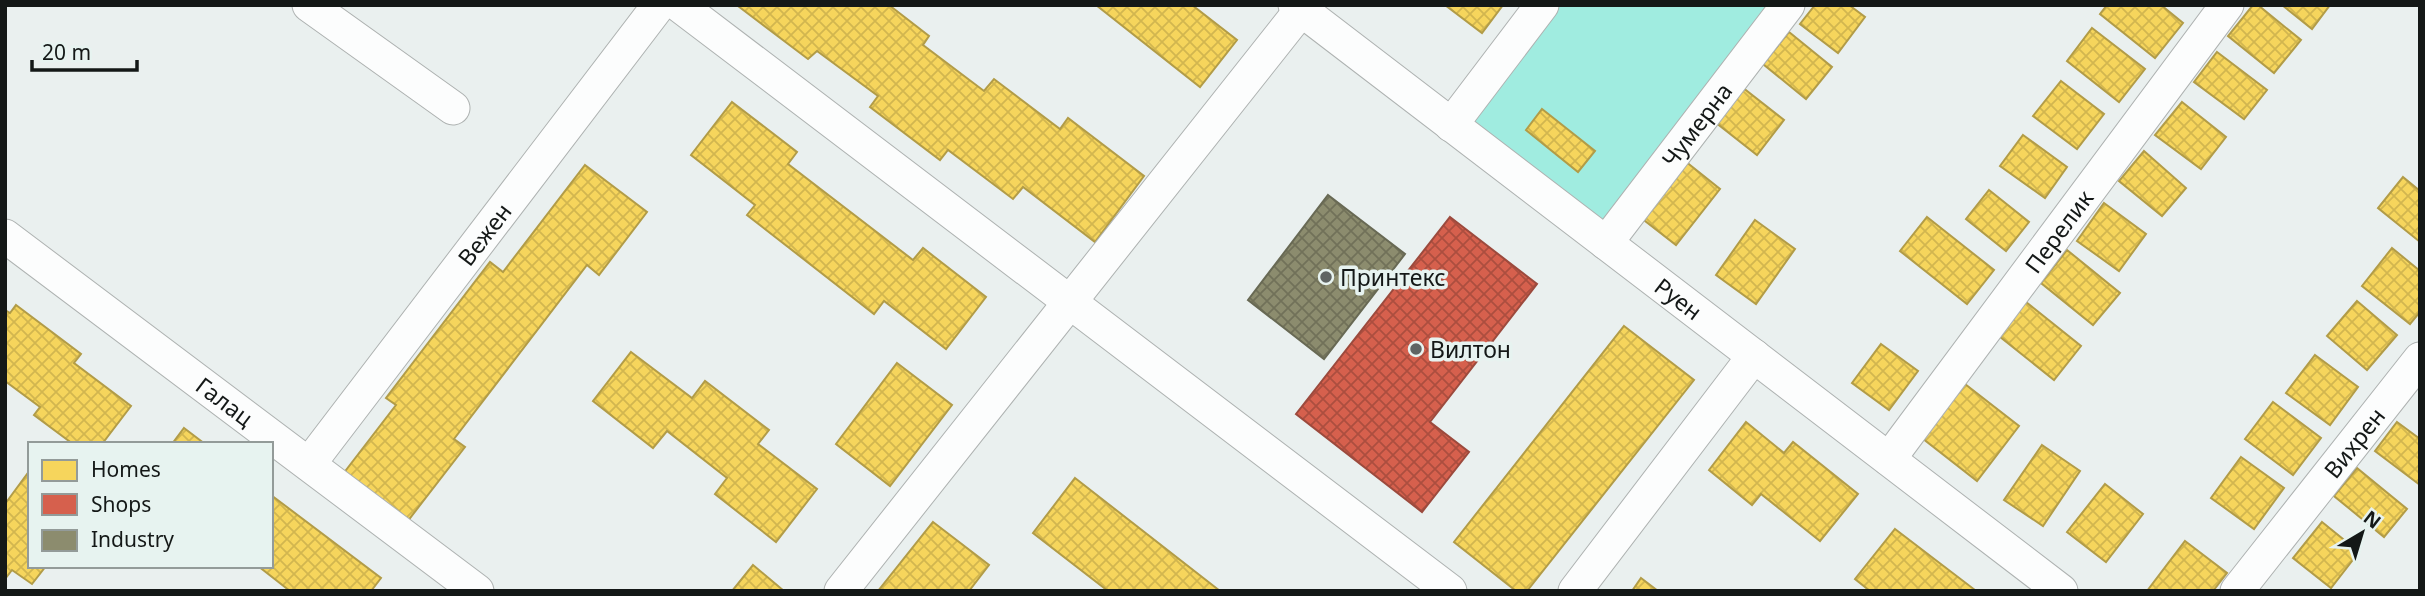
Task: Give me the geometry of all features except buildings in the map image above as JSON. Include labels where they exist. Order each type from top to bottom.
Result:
[{"type":"street","points":[[309,5],[453,108]]},
{"type":"street","name":"Вежен","points":[[309,464],[659,5]]},
{"type":"street","points":[[679,5],[1450,591]]},
{"type":"street","points":[[1451,125],[1542,5]]},
{"type":"street","name":"Чумерна","points":[[1606,243],[1788,5]]},
{"type":"street","name":"Перелик","points":[[1889,459],[2227,5]]},
{"type":"street","points":[[841,591],[1298,8]]},
{"type":"street","name":"Руен","points":[[1298,8],[2061,591]]},
{"type":"street","name":"Галац","points":[[5,236],[477,591]]},
{"type":"street","points":[[1575,591],[1754,356]]},
{"type":"street","name":"Вихрен","points":[[2237,591],[2420,359]]},
{"type":"green space","points":[[1542,5],[1788,5],[1606,243],[1451,125]]},
{"type":"place","name":"Принтекс","points":[[1326,277]]},
{"type":"place","name":"Вилтон","points":[[1416,349]]}]
